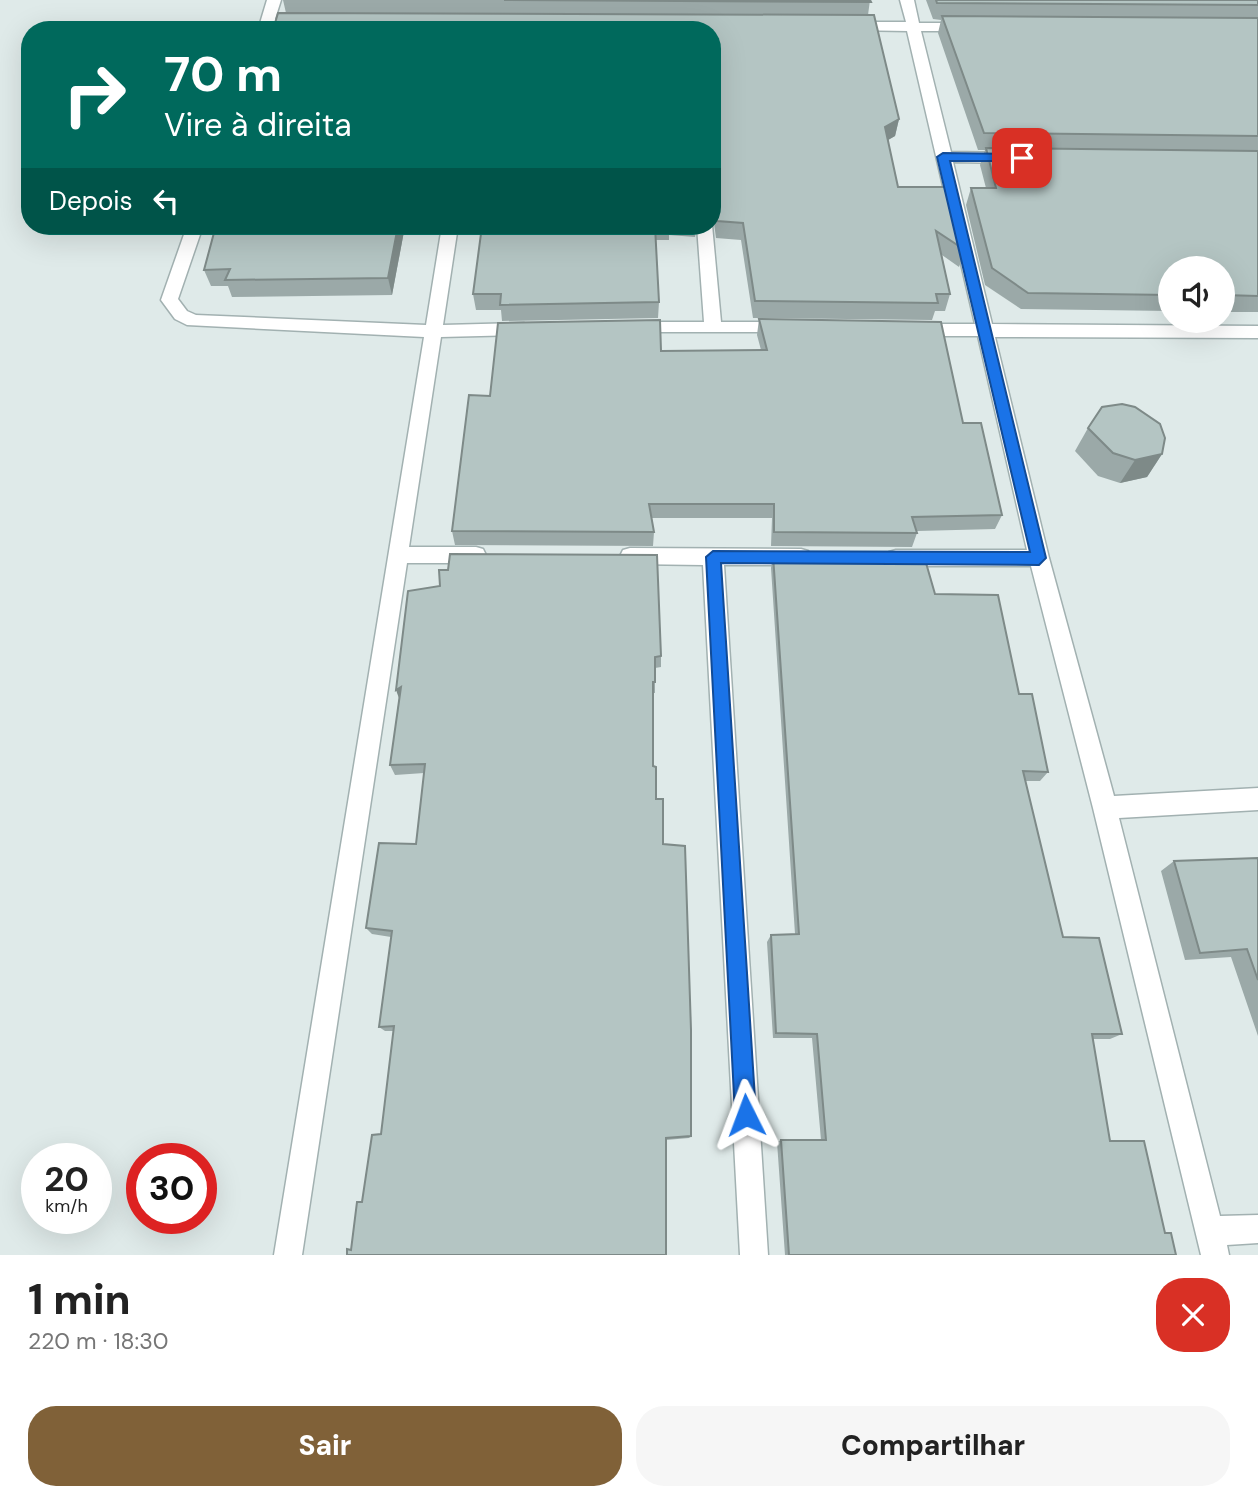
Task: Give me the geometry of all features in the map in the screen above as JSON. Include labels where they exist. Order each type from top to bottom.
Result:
[{"type":"street","points":[[268,21],[274,0]]},
{"type":"street","points":[[907,0],[1039,558],[1105,808],[1211,1243],[1258,1229]]},
{"type":"street","points":[[835,26],[984,27]]},
{"type":"street","points":[[943,157],[1025,158]]},
{"type":"street","points":[[192,235],[169,300],[172,306],[193,321],[431,331],[539,329]]},
{"type":"street","points":[[288,1255],[431,331],[448,235]]},
{"type":"street","points":[[706,235],[713,326]]},
{"type":"street","points":[[619,328],[808,328]]},
{"type":"street","points":[[904,330],[1258,332]]},
{"type":"street","points":[[397,555],[494,555]]},
{"type":"street","points":[[603,556],[822,557]]},
{"type":"street","points":[[713,557],[754,1255]]},
{"type":"street","points":[[876,558],[1039,558]]},
{"type":"street","points":[[1105,808],[1258,799]]},
{"type":"building","points":[[504,0],[870,0],[871,2]]},
{"type":"building","points":[[936,0],[1258,0],[1258,5],[937,3]]},
{"type":"building","points":[[278,13],[874,15],[899,119],[885,127],[898,187],[950,187],[965,250],[936,231],[950,294],[936,294],[938,303],[755,301],[743,223],[721,221],[721,21],[276,21]]},
{"type":"building","points":[[942,16],[1258,18],[1258,136],[984,133]]},
{"type":"building","points":[[986,148],[1258,151],[1258,296],[1235,295],[1235,256],[1158,256],[1158,295],[1028,293],[992,268],[971,188],[996,188]]},
{"type":"building","points":[[213,235],[396,235],[388,278],[225,280],[230,269],[204,270]]},
{"type":"building","points":[[481,235],[655,235],[659,302],[500,305],[501,294],[473,294]]},
{"type":"building","points":[[759,319],[941,322],[963,423],[981,423],[1002,515],[912,517],[917,533],[774,532],[774,504],[649,504],[654,532],[452,531],[469,395],[490,396],[498,323],[660,320],[661,351],[767,350]]},
{"type":"building","points":[[1122,404],[1135,407],[1160,424],[1165,438],[1162,454],[1135,460],[1113,453],[1088,428],[1102,407]]},
{"type":"building","points":[[450,554],[657,555],[661,656],[655,657],[653,682],[653,766],[656,767],[656,799],[663,799],[663,844],[685,846],[691,1030],[691,1136],[666,1138],[666,1255],[347,1255],[347,1249],[351,1250],[357,1202],[362,1202],[372,1135],[381,1134],[394,1026],[379,1027],[392,931],[366,928],[379,843],[416,844],[425,764],[390,765],[401,687],[396,690],[408,591],[440,586],[439,570],[448,570]]},
{"type":"building","points":[[773,555],[924,556],[935,594],[998,595],[1019,694],[1032,694],[1048,772],[1023,771],[1063,937],[1099,938],[1122,1034],[1092,1034],[1110,1141],[1144,1141],[1165,1233],[1171,1233],[1176,1255],[789,1255],[781,1140],[826,1140],[817,1034],[776,1033],[771,935],[799,934]]},
{"type":"building","points":[[1258,858],[1258,980],[1247,949],[1200,953],[1174,861]]},
{"type":"route","points":[[746,1115],[713,557],[1039,558],[943,157],[1022,158]]}]
